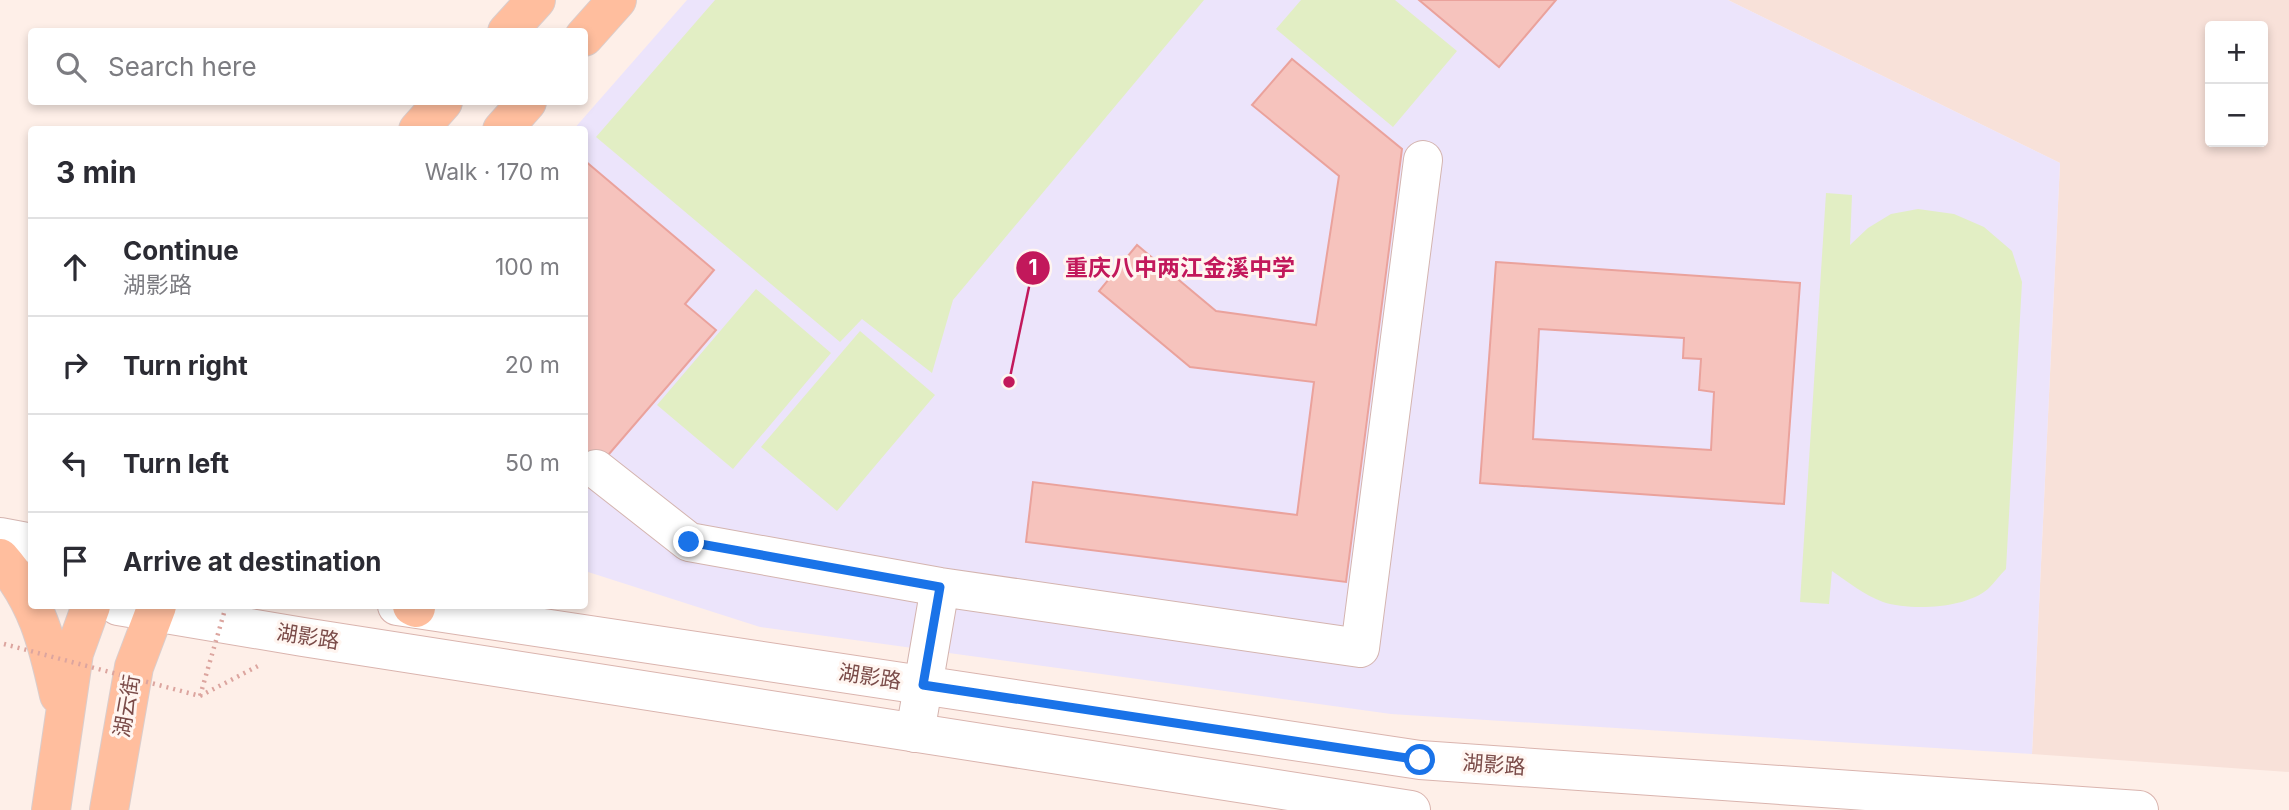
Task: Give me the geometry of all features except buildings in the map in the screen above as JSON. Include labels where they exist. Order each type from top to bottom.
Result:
[{"type":"main road","points":[[511,28],[536,0]]},
{"type":"main road","points":[[588,33],[617,0]]},
{"type":"main road","points":[[422,126],[440,105]]},
{"type":"main road","points":[[506,126],[524,105]]},
{"type":"main road","points":[[596,469],[689,542],[940,587],[1360,648],[1423,160]]},
{"type":"main road","points":[[0,537],[28,542]]},
{"type":"main road","points":[[0,558],[20,581],[28,599]]},
{"type":"main road","points":[[915,733],[940,587]]},
{"type":"main road","points":[[33,609],[47,641],[64,721]]},
{"type":"main road","points":[[51,810],[74,653],[90,609]]},
{"type":"main road","name":"湖云街","points":[[108,810],[143,609]]},
{"type":"main road","name":"湖影路","points":[[149,609],[1411,810]]},
{"type":"main road","name":"湖影路","points":[[428,609],[1420,760],[2139,810]]},
{"type":"path","points":[[200,696],[225,609]]},
{"type":"path","points":[[4,644],[200,696],[261,665]]},
{"type":"shaded area","points":[[687,0],[1728,0],[2060,163],[2032,754],[1391,714],[760,627],[588,572],[588,126],[577,126]]},
{"type":"shaded area","points":[[1728,0],[2289,0],[2289,772],[2032,754],[2060,163]]},
{"type":"green space","points":[[715,0],[1204,0],[953,300],[932,373],[862,319],[840,342],[596,137]]},
{"type":"green space","points":[[1301,0],[1395,0],[1457,51],[1393,127],[1276,29]]},
{"type":"green space","points":[[1826,193],[1852,195],[1850,245],[1868,228],[1891,214],[1918,209],[1954,214],[1984,227],[2012,251],[2022,282],[2006,569],[1988,589],[1965,601],[1922,607],[1895,605],[1869,596],[1832,571],[1829,604],[1800,602]]},
{"type":"green space","points":[[756,289],[831,353],[733,469],[657,405]]},
{"type":"green space","points":[[860,331],[935,395],[837,511],[761,447]]},
{"type":"place","name":"重庆八中两江金溪中学","points":[[1009,382]]},
{"type":"route","points":[[689,542],[940,587],[923,685],[1420,760]]}]
